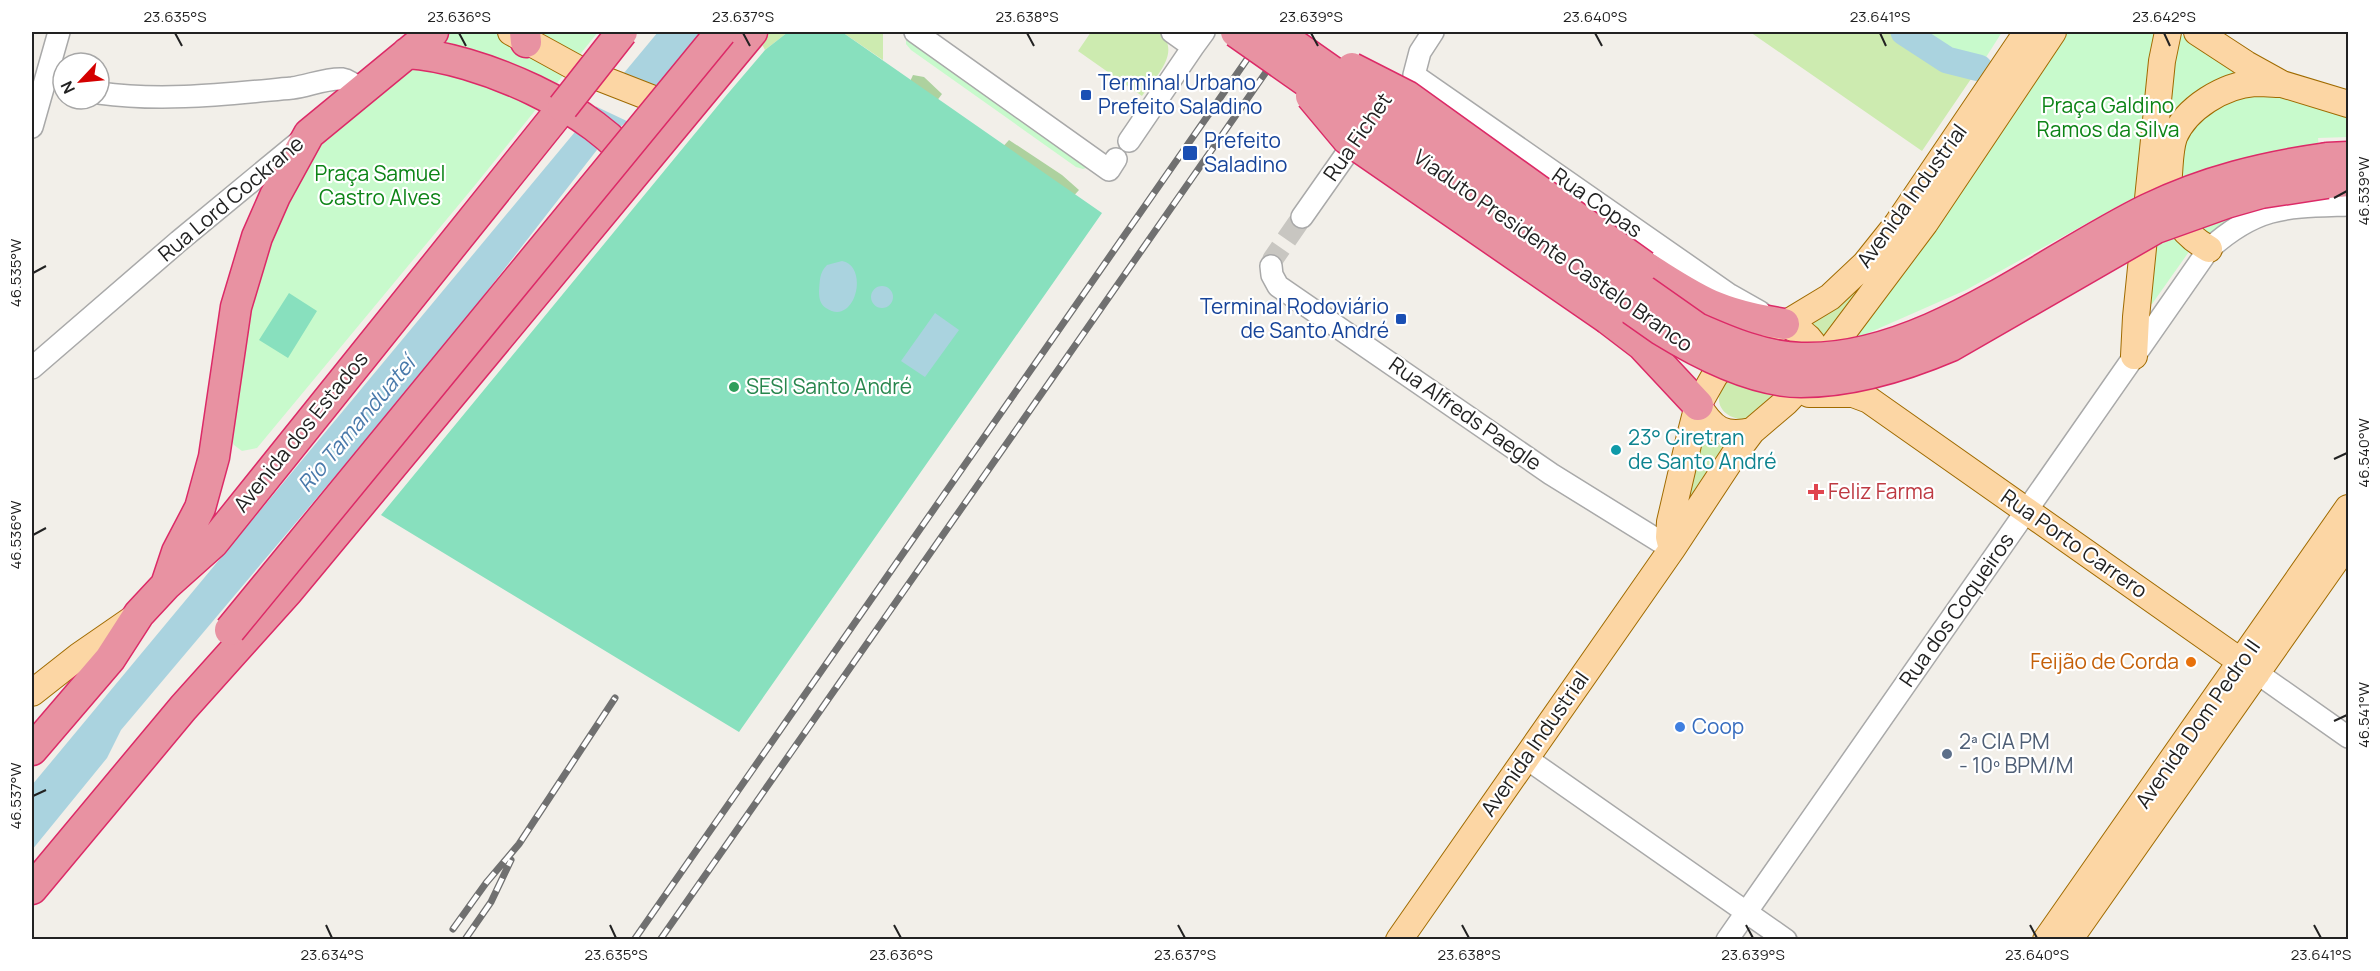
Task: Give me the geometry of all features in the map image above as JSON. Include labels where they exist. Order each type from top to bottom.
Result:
[{"type":"highway","name":"Rua Lord Cockrane","points":[[309,134],[433,32]]},
{"type":"highway","name":"Avenida dos Estados","points":[[32,750],[110,659],[139,614],[166,585],[213,543],[622,32]]},
{"type":"highway","points":[[183,708],[230,630],[721,32]]},
{"type":"highway","points":[[32,889],[183,708],[288,591],[752,32]]},
{"type":"highway","name":"Viaduto Presidente Castelo Branco","points":[[1236,32],[1287,48],[1661,330],[1692,349],[1728,364],[1761,375],[1799,382],[1841,379],[1917,361],[1959,342],[2156,228],[2226,203],[2338,170]]},
{"type":"highway","points":[[1287,48],[1365,73],[1407,96],[1644,266],[1688,294],[1716,307],[1752,318],[1784,324]]},
{"type":"highway","points":[[1287,48],[1347,138],[1608,319],[1642,345],[1698,405]]},
{"type":"highway","points":[[407,53],[430,54],[457,60],[556,101],[619,145],[637,169]]},
{"type":"highway","points":[[166,585],[177,552],[200,508],[214,457],[236,307],[257,237],[279,188],[309,134]]},
{"type":"main road","name":"Avenida Industrial","points":[[1672,549],[1669,537],[1670,522],[1698,405],[1724,364],[1750,344],[1830,297],[1865,264],[1897,224],[2027,32]]},
{"type":"main road","name":"Avenida Industrial","points":[[1399,939],[1752,431],[1786,402],[1819,363],[1925,223],[2053,32]]},
{"type":"main road","points":[[2134,356],[2162,61],[2168,32]]},
{"type":"main road","points":[[2197,32],[2282,84],[2349,104]]},
{"type":"main road","points":[[521,35],[582,71],[685,111]]},
{"type":"main road","points":[[2209,249],[2185,233],[2171,207],[2168,182],[2174,138],[2181,124],[2192,112],[2213,97],[2254,83],[2282,84]]},
{"type":"main road","points":[[1784,324],[1805,333],[1811,340],[1819,363]]},
{"type":"main road","name":"Rua Porto Carrero","points":[[1786,402],[1817,393],[1861,396],[2249,668]]},
{"type":"main road","points":[[1698,405],[1715,427],[1725,432],[1737,434],[1752,431]]},
{"type":"main road","name":"Avenida Dom Pedro II","points":[[2069,939],[2249,668],[2349,508]]},
{"type":"main road","name":"Avenida Dom Pedro II","points":[[2046,939],[2249,668],[2349,543]]},
{"type":"main road","points":[[32,693],[79,656],[139,614]]},
{"type":"street","points":[[32,127],[59,32]]},
{"type":"street","points":[[915,32],[1109,170],[1116,159]]},
{"type":"street","points":[[1129,141],[1199,39],[1172,32]]},
{"type":"street","points":[[1414,75],[1420,52],[1433,32]]},
{"type":"street","name":"Rua Fichet","points":[[1302,217],[1394,85],[1401,78],[1414,75]]},
{"type":"street","name":"Rua Copas","points":[[1414,75],[1730,295],[1784,324]]},
{"type":"street","points":[[111,94],[176,98],[221,96],[305,87],[341,79],[351,82],[361,91]]},
{"type":"street","name":"Rua Lord Cockrane","points":[[32,368],[179,241],[309,134]]},
{"type":"street","name":"Rua dos Coqueiros","points":[[1727,939],[2209,249],[2243,224],[2277,209],[2349,205]]},
{"type":"street","name":"Rua Alfreds Paegle","points":[[1271,266],[1272,275],[1278,286],[1543,468],[1672,549]]},
{"type":"street","name":"Rua Porto Carrero","points":[[2249,668],[2349,737]]},
{"type":"street","points":[[1526,758],[1786,939]]},
{"type":"green space","name":"Praça Samuel Castro Alves","points":[[450,32],[598,32],[476,184],[257,448],[242,451],[234,445],[226,429],[241,322],[271,223],[327,136]]},
{"type":"green space","points":[[770,32],[788,32],[765,50],[761,42]]},
{"type":"green space","name":"SESI Santo André","points":[[788,32],[842,32],[1102,213],[739,732],[381,515],[725,97],[765,50]]},
{"type":"green space","points":[[842,32],[883,32],[883,60]]},
{"type":"green space","points":[[1091,32],[1160,32],[1166,40],[1167,56],[1159,73],[1142,96],[1078,51]]},
{"type":"green space","points":[[1750,32],[1892,32],[1939,64],[1973,76],[1922,151]]},
{"type":"green space","points":[[1920,32],[2002,32],[1983,62],[1956,54]]},
{"type":"green space","name":"Praça Galdino Ramos da Silva","points":[[2063,32],[2177,32],[2242,73],[2348,115],[2348,137],[2318,138],[2323,194],[2241,213],[2225,222],[2193,246],[2152,304],[2148,304],[2154,202],[2129,200],[1966,290],[1866,334],[1879,391],[1849,372],[1844,348]]},
{"type":"green space","points":[[906,36],[1092,166],[1083,169],[1076,167],[911,50],[906,44]]},
{"type":"green space","points":[[913,75],[924,77],[942,94],[936,102],[907,88]]},
{"type":"green space","points":[[1009,140],[1062,175],[1079,190],[1070,200],[999,151]]},
{"type":"green space","points":[[1881,259],[1824,340],[1811,323]]},
{"type":"green space","points":[[289,293],[317,311],[288,358],[259,340]]},
{"type":"green space","points":[[1730,378],[1784,387],[1753,416],[1739,419],[1725,412],[1719,403],[1720,392]]},
{"type":"green space","points":[[1706,431],[1727,445],[1680,513]]},
{"type":"water","name":"Rio Tamanduateí","points":[[658,32],[708,32],[641,111],[607,137],[439,353],[121,730],[107,758],[32,850],[32,785]]},
{"type":"water","points":[[842,261],[851,265],[857,283],[851,303],[845,310],[836,312],[821,303],[820,280],[827,265]]},
{"type":"water","points":[[878,286],[886,286],[893,293],[893,301],[886,308],[878,308],[871,301],[871,293]]},
{"type":"water","points":[[935,313],[959,330],[925,377],[901,361]]},
{"type":"pier","points":[[613,80],[652,94],[631,123],[593,105]]},
{"type":"waterway","points":[[1904,32],[1947,60],[1979,68]]},
{"type":"tunnel","points":[[1271,266],[1273,259],[1302,217]]},
{"type":"railway","points":[[634,940],[1266,32]]},
{"type":"railway","points":[[660,940],[1294,32]]},
{"type":"railway","points":[[453,929],[486,883],[519,844],[615,698]]},
{"type":"railway","points":[[466,938],[491,902],[511,860]]},
{"type":"place","name":"Terminal Urbano Prefeito Saladino","points":[[1086,95]]},
{"type":"place","name":"Prefeito Saladino","points":[[1190,153]]},
{"type":"place","name":"Terminal Rodoviário de Santo André","points":[[1401,319]]},
{"type":"place","name":"SESI Santo André","points":[[734,387]]},
{"type":"place","name":"23° Ciretran de Santo André","points":[[1616,450]]},
{"type":"place","name":"Feliz Farma","points":[[1816,492]]},
{"type":"place","name":"Feijão de Corda","points":[[2191,662]]},
{"type":"place","name":"Coop","points":[[1680,727]]},
{"type":"place","name":"2ª CIA PM - 10º BPM/M","points":[[1947,754]]}]
